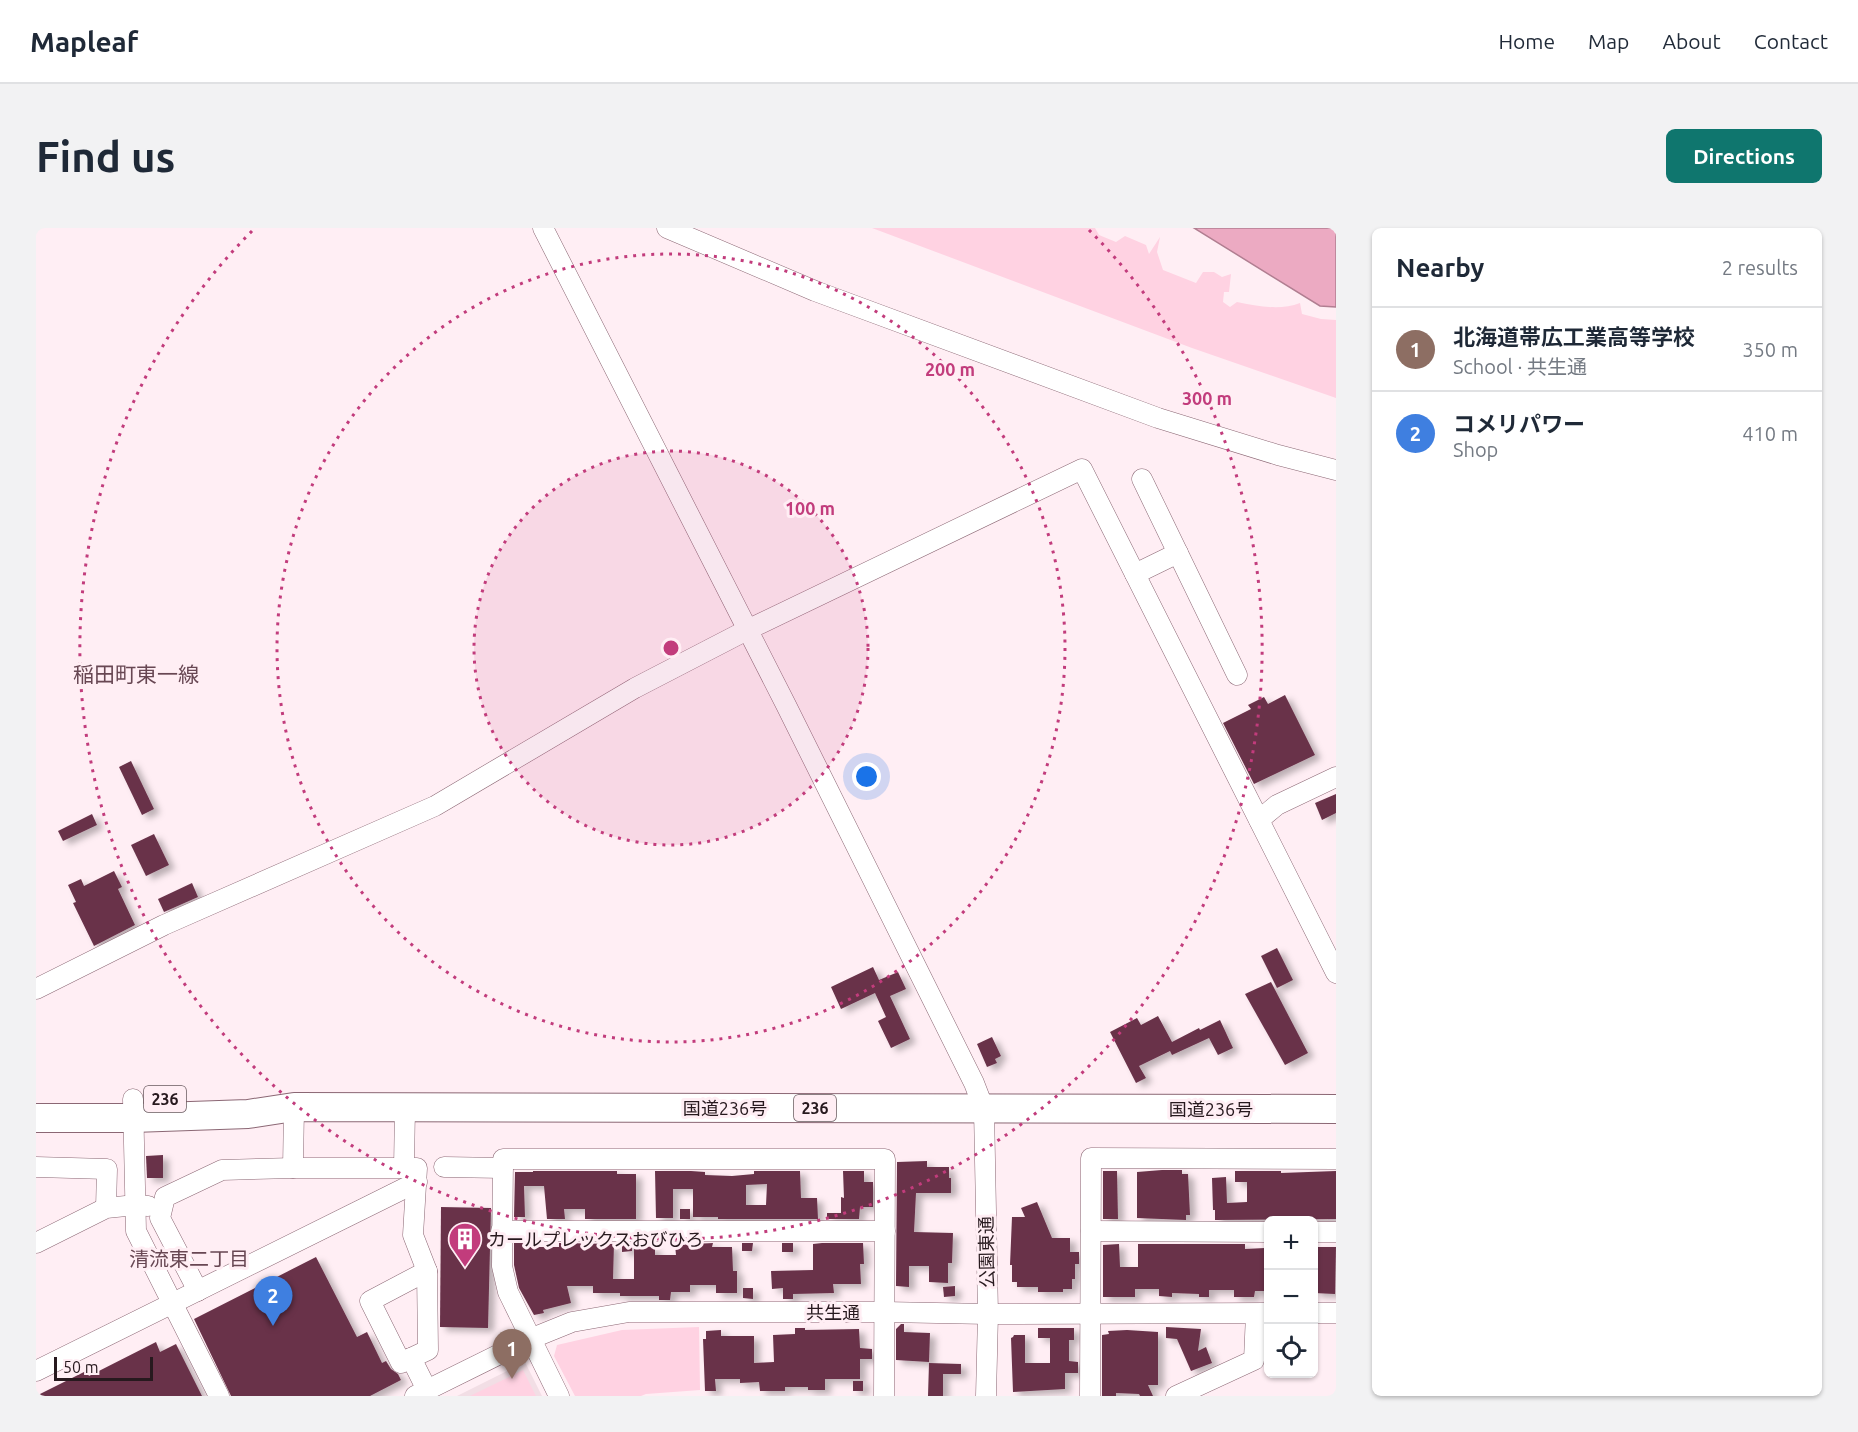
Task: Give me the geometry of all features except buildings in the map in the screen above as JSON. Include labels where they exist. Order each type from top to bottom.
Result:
[{"type":"highway","name":"国道236号","points":[[36,1098],[133,1109],[248,1114],[294,1107],[1336,1109]]},
{"type":"highway","name":"国道236号","points":[[36,1118],[133,1109]]},
{"type":"street","points":[[543,228],[786,705],[984,1108]]},
{"type":"street","points":[[667,228],[815,291],[1158,417],[1278,455],[1336,470]]},
{"type":"street","points":[[36,989],[164,925],[435,806],[635,688],[747,630],[1082,469],[1336,973]]},
{"type":"street","points":[[1142,479],[1237,675]]},
{"type":"street","points":[[1135,574],[1178,553]]},
{"type":"street","points":[[1259,820],[1277,805],[1336,777]]},
{"type":"street","points":[[293,1168],[294,1107]]},
{"type":"street","points":[[405,1107],[412,1234],[427,1271],[428,1350],[401,1362],[370,1300],[427,1271]]},
{"type":"street","name":"公園東通","points":[[984,1108],[986,1396]]},
{"type":"street","points":[[133,1109],[136,1231],[219,1396]]},
{"type":"street","points":[[1090,1396],[1091,1158],[1336,1159]]},
{"type":"street","points":[[559,1396],[508,1292],[502,1266],[503,1159],[885,1159],[884,1396]]},
{"type":"street","points":[[36,1167],[106,1169],[106,1208]]},
{"type":"street","points":[[444,1167],[503,1168]]},
{"type":"street","points":[[198,1291],[160,1218],[165,1197],[222,1170],[293,1168],[410,1175]]},
{"type":"street","points":[[36,1371],[198,1291],[410,1175]]},
{"type":"street","points":[[36,1243],[106,1208],[136,1205],[163,1208]]},
{"type":"street","points":[[501,1231],[885,1231]]},
{"type":"street","points":[[1091,1231],[1264,1232]]},
{"type":"street","points":[[1318,1232],[1336,1232]]},
{"type":"street","name":"共生通","points":[[421,1393],[530,1339],[572,1322],[629,1312],[1262,1313]]},
{"type":"street","points":[[1176,1396],[1254,1360],[1262,1313]]},
{"type":"street","points":[[1318,1313],[1336,1313]]},
{"type":"street","points":[[411,1358],[421,1393]]},
{"type":"shaded area","points":[[872,228],[1095,228],[1099,235],[1116,242],[1125,236],[1146,245],[1149,254],[1160,237],[1157,252],[1163,270],[1196,283],[1203,272],[1214,272],[1222,277],[1231,274],[1229,292],[1224,292],[1223,302],[1230,307],[1237,302],[1277,307],[1300,303],[1302,314],[1336,320],[1336,398],[1192,348]]},
{"type":"shaded area","points":[[1194,228],[1336,228],[1336,307],[1320,306]]},
{"type":"shaded area","points":[[699,1327],[700,1390],[641,1396],[575,1396],[554,1356],[557,1345],[622,1330]]},
{"type":"shaded area","points":[[525,1362],[542,1396],[457,1396]]},
{"type":"shaded area","points":[[523,1370],[536,1396],[470,1396]]},
{"type":"place","name":"カールプレックスおびひろ","points":[[465,1268]]},
{"type":"place","name":"コメリパワー","points":[[273,1326]]},
{"type":"place","name":"北海道帯広工業高等学校","points":[[512,1379]]},
{"type":"district","name":"稲田町東一線","points":[[136,674]]},
{"type":"district","name":"清流東二丁目","points":[[189,1258]]}]
